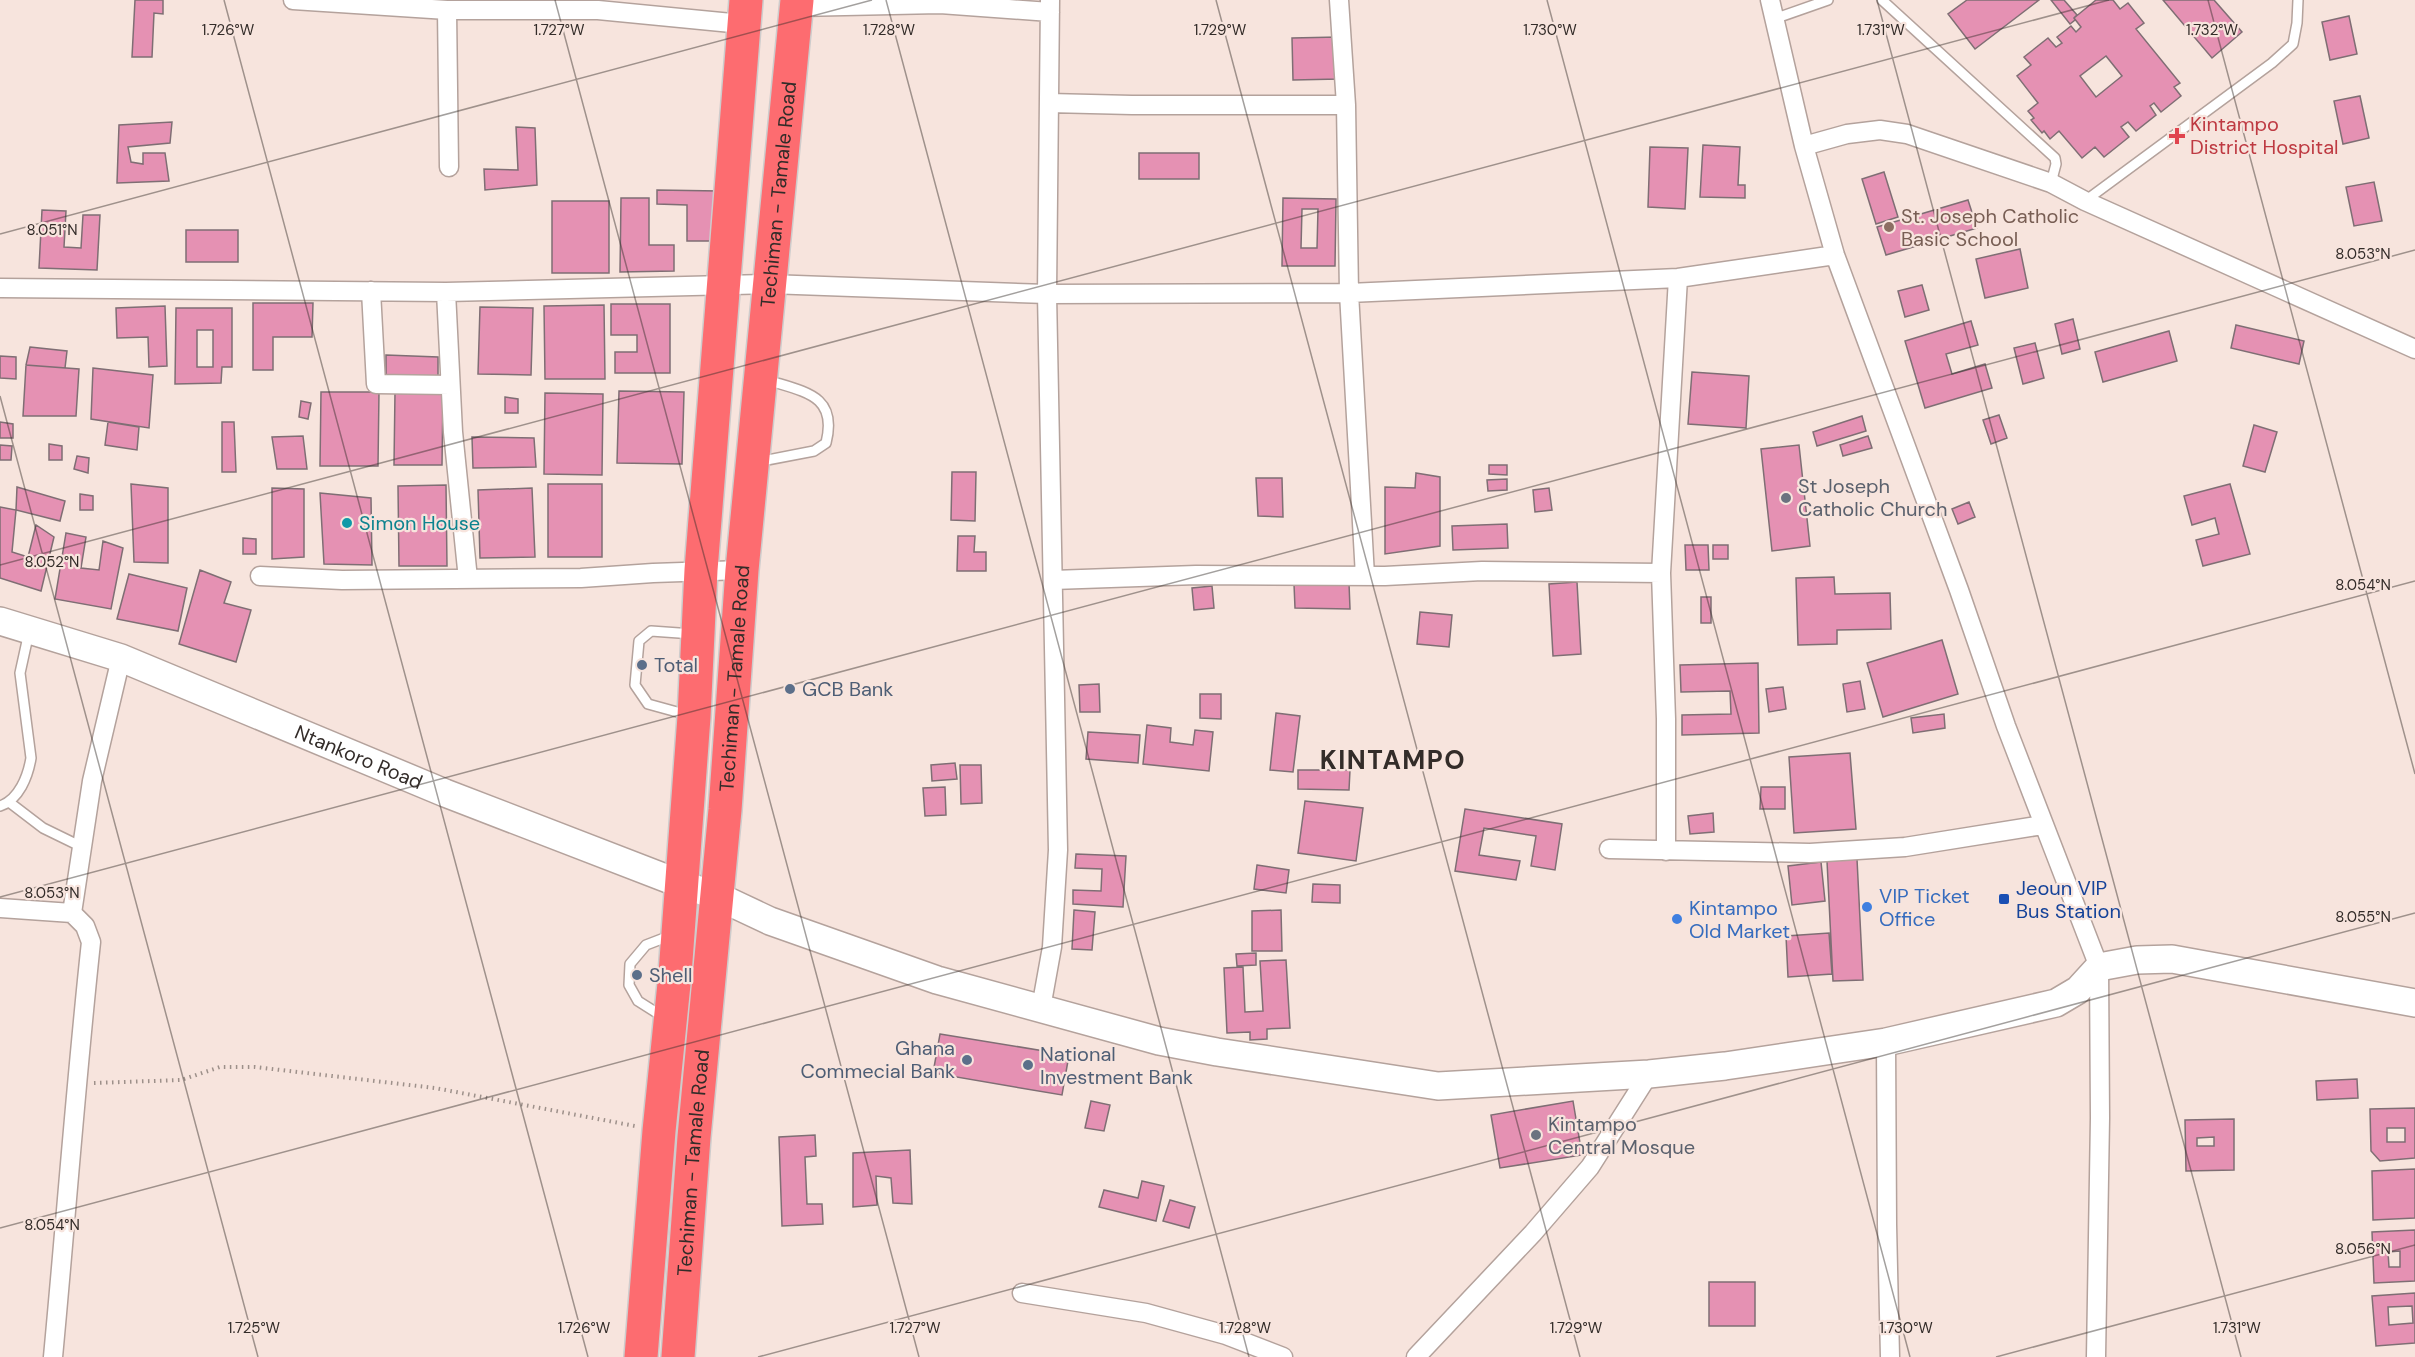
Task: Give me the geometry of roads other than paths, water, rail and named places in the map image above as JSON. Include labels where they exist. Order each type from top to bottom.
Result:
[{"type":"highway","name":"Techiman - Tamale Road","points":[[678,1357],[694,1137],[717,896],[742,570],[797,3]]},
{"type":"highway","name":"Techiman - Tamale Road","points":[[641,1357],[694,717],[700,570],[744,12]]},
{"type":"highway","points":[[711,440],[753,451]]},
{"type":"main road","name":"Ntankoro Road","points":[[0,621],[121,658],[445,793],[717,896],[770,921],[936,980],[1159,1041],[1206,1050],[1438,1086],[1649,1074],[1725,1066],[1886,1042],[2056,1003],[2078,990],[2099,967]]},
{"type":"main road","points":[[2099,967],[2137,960],[2172,959],[2415,1003]]},
{"type":"street","points":[[293,0],[447,10],[744,12]]},
{"type":"street","points":[[1339,0],[1346,105],[1349,292],[1365,576]]},
{"type":"street","points":[[1770,0],[1804,146],[1835,255],[2043,825],[2099,967],[2100,1118],[2096,1357]]},
{"type":"street","points":[[797,3],[1050,6],[1047,294],[1058,850],[1052,947],[1041,1008]]},
{"type":"street","points":[[447,10],[449,167]]},
{"type":"street","points":[[1049,103],[1346,105]]},
{"type":"street","points":[[1804,146],[1847,134],[1880,130],[1907,134],[2051,183],[2085,201],[2415,349]]},
{"type":"street","points":[[0,288],[446,292],[769,284],[1047,294],[1349,292],[1678,278],[1835,255]]},
{"type":"street","points":[[1666,851],[1666,719],[1660,573],[1678,278]]},
{"type":"street","points":[[371,291],[376,384],[450,385]]},
{"type":"street","points":[[446,292],[453,432],[468,579]]},
{"type":"street","points":[[260,576],[342,580],[581,578],[700,570],[742,570]]},
{"type":"street","points":[[1053,580],[1196,575],[1365,576],[1482,571],[1660,573]]},
{"type":"street","points":[[72,913],[92,781],[121,658]]},
{"type":"street","points":[[1609,849],[1810,853],[1905,848],[2043,825]]},
{"type":"street","points":[[0,908],[72,913],[85,926],[91,942],[76,1084],[72,1155],[53,1357]]},
{"type":"street","points":[[1886,1042],[1890,1357]]},
{"type":"street","points":[[1416,1357],[1533,1233],[1590,1167],[1649,1074]]},
{"type":"street","points":[[1022,1293],[1146,1313],[1226,1335],[1283,1357]]},
{"type":"lane","points":[[1774,19],[1808,4],[1828,0]]},
{"type":"lane","points":[[1882,0],[2055,158],[2056,164],[2051,183]]},
{"type":"lane","points":[[2085,201],[2272,63],[2293,44],[2298,0]]},
{"type":"lane","points":[[753,451],[814,451],[826,443],[830,426],[824,404],[811,394],[760,377]]},
{"type":"lane","points":[[30,630],[20,673],[31,758],[29,769],[16,796],[5,804],[44,828],[82,847]]},
{"type":"lane","points":[[694,717],[648,704],[635,685],[639,641],[651,632],[699,634]]},
{"type":"lane","points":[[669,1021],[638,1001],[628,985],[630,964],[646,945],[677,933]]},
{"type":"place","name":"Kintampo District Hospital","points":[[2177,136]]},
{"type":"place","name":"St. Joseph Catholic Basic School","points":[[1889,227]]},
{"type":"place","name":"St Joseph Catholic Church","points":[[1786,498]]},
{"type":"place","name":"Simon House","points":[[347,523]]},
{"type":"place","name":"Total","points":[[642,665]]},
{"type":"place","name":"GCB Bank","points":[[790,689]]},
{"type":"place","name":"Jeoun VIP Bus Station","points":[[2004,899]]},
{"type":"place","name":"VIP Ticket Office","points":[[1867,907]]},
{"type":"place","name":"Kintampo Old Market","points":[[1677,919]]},
{"type":"place","name":"Shell","points":[[637,975]]},
{"type":"place","name":"Ghana Commecial Bank","points":[[967,1060]]},
{"type":"place","name":"National Investment Bank","points":[[1028,1065]]},
{"type":"place","name":"Kintampo Central Mosque","points":[[1536,1135]]},
{"type":"district","name":"KINTAMPO","points":[[1393,760]]}]
